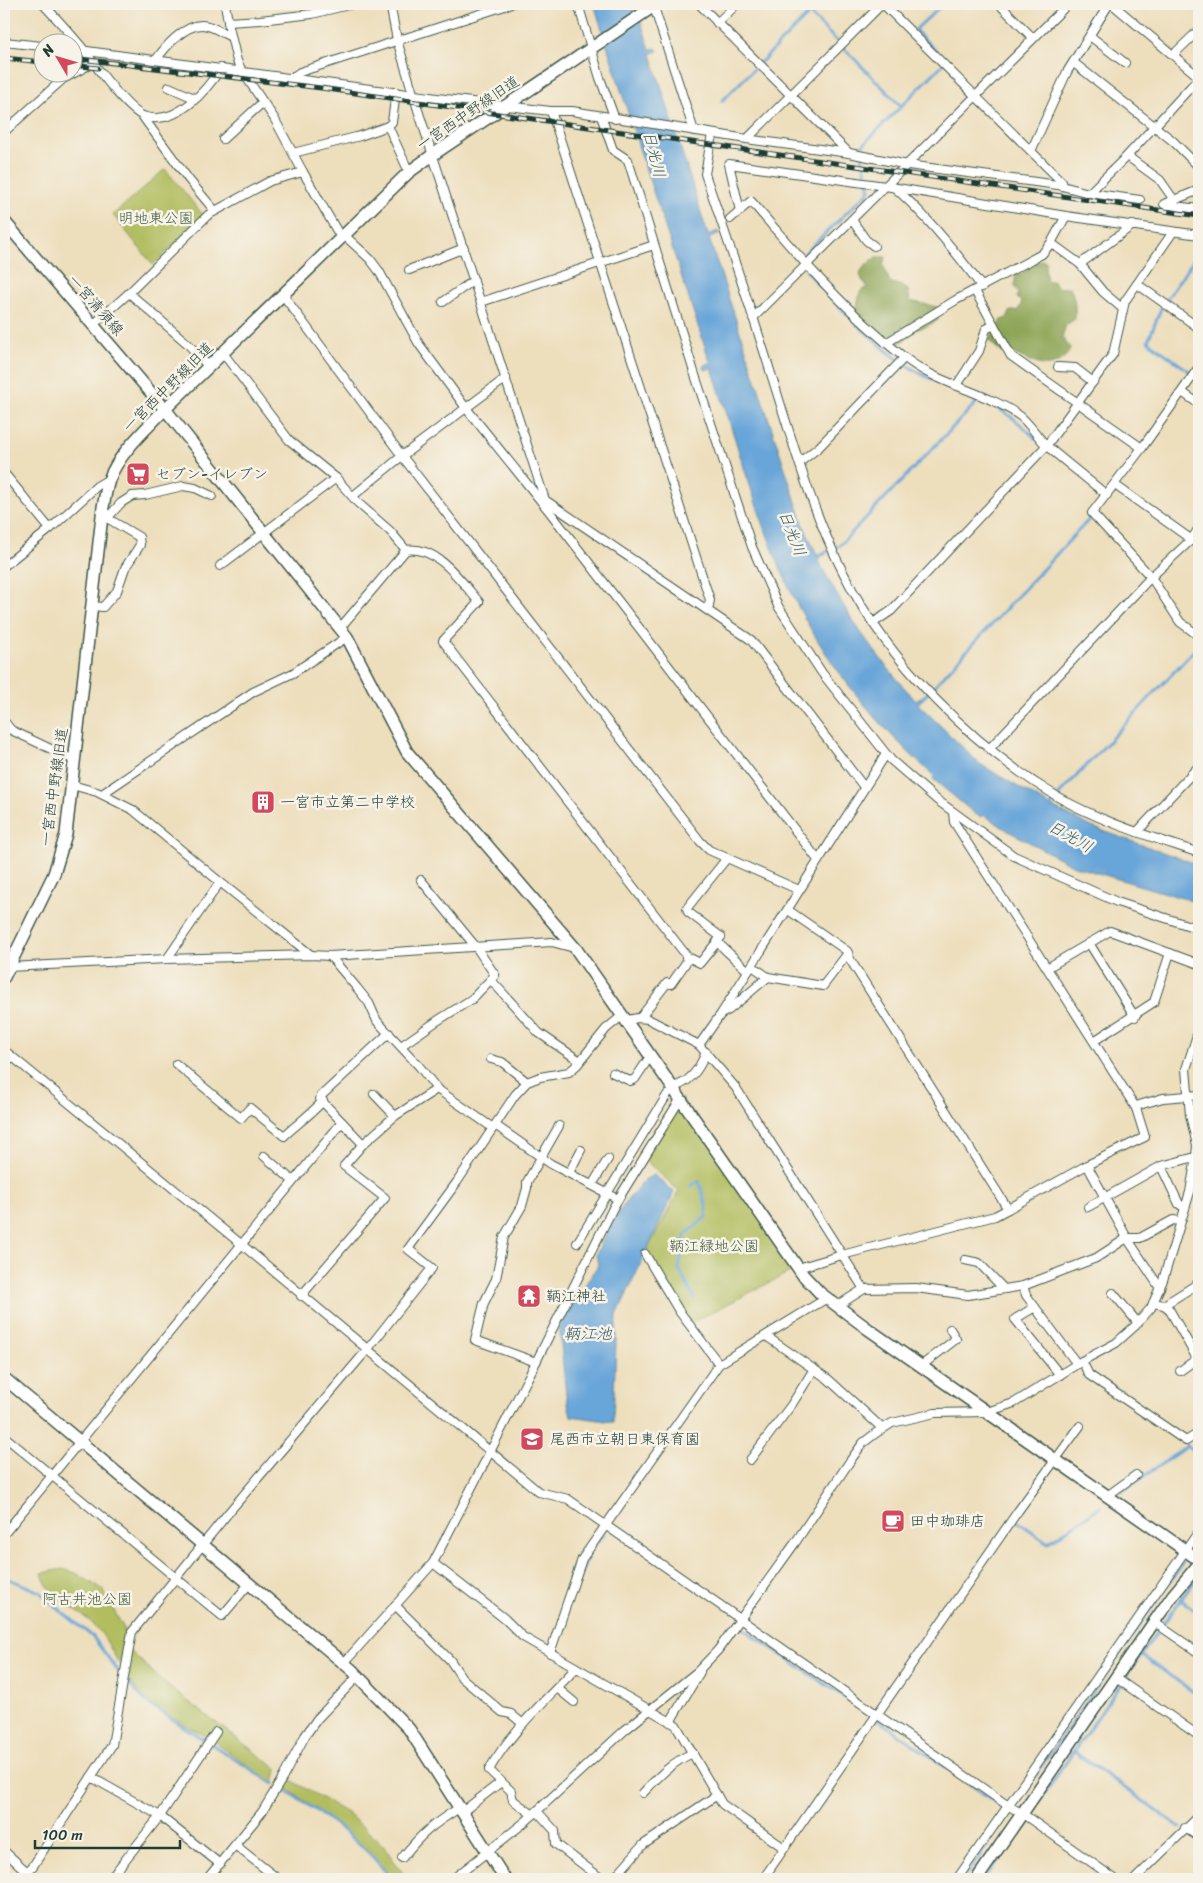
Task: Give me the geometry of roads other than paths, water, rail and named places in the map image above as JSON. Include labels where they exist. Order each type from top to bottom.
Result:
[{"type":"street","points":[[44,4],[123,99],[143,117],[214,211]]},
{"type":"street","points":[[225,4],[237,61],[242,71],[274,118],[303,172],[343,237],[370,259],[379,271],[419,344],[466,408],[544,501],[818,860]]},
{"type":"street","points":[[228,22],[312,14],[352,4]]},
{"type":"street","points":[[390,4],[397,40],[544,501],[751,640],[864,787]]},
{"type":"street","points":[[293,77],[300,72],[511,4]]},
{"type":"street","points":[[578,4],[615,118]]},
{"type":"street","points":[[654,4],[694,131]]},
{"type":"street","name":"一宮西中野線旧道","points":[[5,969],[54,874],[66,834],[102,515],[109,479],[118,464],[136,439],[165,409],[409,172],[654,4]]},
{"type":"street","points":[[699,4],[849,153]]},
{"type":"street","points":[[717,22],[737,4]]},
{"type":"street","points":[[748,139],[883,4],[1062,182],[1063,186]]},
{"type":"street","points":[[999,4],[1033,38]]},
{"type":"street","points":[[754,318],[1068,4]]},
{"type":"street","points":[[1031,151],[1067,72],[1111,4],[1174,54],[1199,77],[1127,156],[1089,192]]},
{"type":"street","points":[[156,60],[167,45],[183,32],[201,25],[211,27],[231,37]]},
{"type":"street","points":[[1174,54],[1199,30]]},
{"type":"street","points":[[1090,36],[1126,63]]},
{"type":"street","points":[[4,42],[32,45]]},
{"type":"street","points":[[83,50],[396,92],[551,111],[572,111],[712,134],[849,153],[908,165],[1063,186],[1140,200]]},
{"type":"street","points":[[4,132],[63,79],[93,63]]},
{"type":"street","points":[[1074,63],[1173,142],[1199,166]]},
{"type":"street","points":[[143,117],[153,118],[170,115],[189,104],[210,84],[221,68]]},
{"type":"street","points":[[169,87],[194,98]]},
{"type":"street","points":[[293,153],[360,136],[388,126],[392,122],[396,92]]},
{"type":"street","points":[[223,139],[263,102]]},
{"type":"street","points":[[551,111],[710,600],[708,610]]},
{"type":"street","points":[[601,116],[613,150],[628,160],[752,547],[778,606],[822,673],[886,754],[937,800],[1014,856],[1117,902],[1199,929]]},
{"type":"street","points":[[388,126],[409,172]]},
{"type":"street","points":[[712,134],[705,174],[819,518],[844,575],[873,623],[901,661],[937,701],[990,748],[1037,783],[1060,798],[1137,832],[1199,853]]},
{"type":"street","points":[[1127,156],[1160,180],[1174,200]]},
{"type":"street","points":[[740,211],[729,164],[885,186],[1066,216],[1199,235]]},
{"type":"street","points":[[93,325],[129,293],[208,215],[270,181],[303,172]]},
{"type":"street","points":[[895,188],[931,224],[978,289],[994,325],[1011,356],[1142,448]]},
{"type":"street","points":[[1199,190],[1164,204],[1199,209]]},
{"type":"street","points":[[730,219],[751,201],[807,265],[858,317],[904,358],[932,376],[996,403],[1020,417],[1047,445],[1107,495]]},
{"type":"street","points":[[886,343],[1042,254],[1052,243],[1066,216]]},
{"type":"street","points":[[852,220],[866,240],[874,246]]},
{"type":"street","name":"一宮清須線","points":[[4,221],[165,409],[347,637],[407,752],[576,949],[651,1055],[670,1091],[681,1098],[802,1275],[837,1306],[1199,1562]]},
{"type":"street","points":[[1080,264],[1133,225]]},
{"type":"street","points":[[873,623],[891,610],[1047,445],[1113,354],[1125,301],[1173,232]]},
{"type":"street","points":[[1052,243],[1080,264],[1103,292],[1123,308]]},
{"type":"street","points":[[481,302],[654,245]]},
{"type":"street","points":[[409,270],[464,248]]},
{"type":"street","points":[[443,302],[474,280]]},
{"type":"street","points":[[1137,284],[1199,328]]},
{"type":"street","points":[[129,293],[188,344],[209,367]]},
{"type":"street","points":[[283,295],[402,456],[700,841],[709,850],[799,890]]},
{"type":"street","points":[[957,385],[979,350],[986,330],[994,325]]},
{"type":"street","points":[[224,353],[276,426],[289,440],[336,478],[358,503],[390,531],[406,550]]},
{"type":"street","points":[[800,462],[819,447],[904,358]]},
{"type":"street","points":[[1058,367],[1075,368],[1093,382]]},
{"type":"street","points":[[1199,367],[1115,485],[1092,513],[1151,577],[1180,622],[1199,636]]},
{"type":"street","points":[[353,496],[402,456],[506,378]]},
{"type":"street","points":[[1182,392],[1199,404]]},
{"type":"street","points":[[4,473],[50,529]]},
{"type":"street","points":[[220,566],[336,478]]},
{"type":"street","points":[[4,566],[50,529],[97,486],[109,479]]},
{"type":"street","points":[[1115,485],[1199,545]]},
{"type":"street","points":[[102,515],[110,514],[121,503],[132,496],[145,495],[183,486],[195,488],[212,496]]},
{"type":"street","points":[[92,606],[103,606],[117,591],[125,568],[140,545],[139,537],[102,515]]},
{"type":"street","points":[[990,748],[1151,577],[1191,540],[1199,528]]},
{"type":"street","points":[[340,628],[406,550],[416,548],[428,552],[462,582],[479,602],[443,641],[686,957],[700,963],[721,937],[688,912],[688,908],[727,858]]},
{"type":"street","points":[[102,794],[253,692],[293,673],[347,637]]},
{"type":"street","points":[[4,721],[11,730],[74,760]]},
{"type":"street","points":[[699,1045],[788,910],[886,754]]},
{"type":"street","points":[[1137,832],[1199,766]]},
{"type":"street","points":[[72,785],[102,794],[133,810],[311,955]]},
{"type":"street","points":[[798,1268],[995,1216],[1087,1165],[1145,1137],[1136,1108],[954,822],[954,812]]},
{"type":"street","points":[[402,1046],[472,999],[496,975],[476,947],[421,880]]},
{"type":"street","points":[[167,959],[220,882]]},
{"type":"street","points":[[788,910],[848,953],[851,961],[1008,1209]]},
{"type":"street","points":[[1048,968],[1110,931],[1199,964]]},
{"type":"street","points":[[5,969],[167,959],[330,956],[552,942],[576,949]]},
{"type":"street","points":[[717,942],[750,968],[768,977],[823,986],[848,953]]},
{"type":"street","points":[[1089,943],[1135,1016]]},
{"type":"street","points":[[1094,1041],[1154,1002],[1170,953]]},
{"type":"street","points":[[330,956],[369,1003],[377,1021],[402,1046],[437,1089],[540,1156],[618,1199]]},
{"type":"street","points":[[640,1018],[667,983],[671,984],[687,961],[686,957]]},
{"type":"street","points":[[721,1014],[729,1010],[768,977]]},
{"type":"street","points":[[491,980],[539,1033],[580,1062]]},
{"type":"street","points":[[19,1879],[33,1866],[112,1745],[132,1632],[367,1350],[432,1268],[408,1249],[457,1182],[515,1095],[527,1082],[540,1077],[569,1072],[580,1062],[606,1028],[625,1018],[648,1019],[699,1045],[736,1088],[864,1289]]},
{"type":"street","points":[[453,1879],[488,1853],[535,1813],[625,1730],[704,1665],[718,1650],[740,1620],[863,1443],[892,1423],[935,1413],[987,1412],[1014,1402],[1116,1343],[1138,1323],[1153,1303],[1160,1288],[1190,1192],[1198,1157],[1188,1096],[1186,1069],[1199,1029]]},
{"type":"street","points":[[363,1144],[320,1099],[389,1033]]},
{"type":"street","points":[[4,1050],[539,1492],[568,1499],[876,1715],[1115,1879]]},
{"type":"street","points":[[577,1243],[670,1091],[684,1084],[694,1073],[706,1052]]},
{"type":"street","points":[[613,1073],[630,1082],[635,1079],[651,1055]]},
{"type":"street","points":[[491,1059],[502,1062],[527,1082]]},
{"type":"street","points":[[176,1064],[241,1118],[250,1108],[284,1136],[302,1119],[309,1116],[323,1101]]},
{"type":"street","points":[[301,1296],[385,1198],[344,1166],[363,1144],[395,1116],[437,1089]]},
{"type":"street","points":[[374,1094],[395,1116]]},
{"type":"street","points":[[1136,1108],[1139,1105],[1163,1098],[1199,1096]]},
{"type":"street","points":[[344,1663],[432,1563],[618,1199],[681,1098]]},
{"type":"street","points":[[4,1534],[7,1524],[51,1475],[342,1122]]},
{"type":"street","points":[[536,1362],[475,1340],[484,1303],[496,1279],[504,1237],[522,1206],[527,1182],[558,1126]]},
{"type":"street","points":[[569,1173],[581,1150]]},
{"type":"street","points":[[264,1156],[293,1181]]},
{"type":"street","points":[[1088,1206],[1161,1166],[1198,1157]]},
{"type":"street","points":[[592,1185],[608,1159]]},
{"type":"street","points":[[1087,1165],[1127,1238],[1160,1288]]},
{"type":"street","points":[[1161,1166],[1179,1204],[1185,1208]]},
{"type":"street","points":[[837,1306],[864,1289],[916,1288],[968,1295],[1023,1286],[1096,1258],[1127,1238],[1140,1238],[1173,1220],[1180,1222]]},
{"type":"street","points":[[645,1254],[679,1311],[719,1364]]},
{"type":"street","points":[[965,1260],[979,1263],[1004,1289]]},
{"type":"street","points":[[1164,1305],[1199,1284]]},
{"type":"street","points":[[1023,1286],[1026,1295],[1089,1375],[1186,1441],[1199,1432]]},
{"type":"street","points":[[1113,1293],[1138,1323]]},
{"type":"street","points":[[550,1653],[582,1559],[719,1364],[827,1298]]},
{"type":"street","points":[[1153,1303],[1164,1305],[1173,1315],[1198,1360],[1180,1371]]},
{"type":"street","points":[[1035,1307],[1015,1318],[1060,1375]]},
{"type":"street","points":[[921,1366],[956,1339],[950,1329]]},
{"type":"street","points":[[766,1336],[814,1369],[847,1395],[883,1429]]},
{"type":"street","points":[[750,1460],[792,1404],[814,1369]]},
{"type":"street","points":[[4,1378],[358,1676],[409,1729],[506,1879]]},
{"type":"street","points":[[763,1879],[1080,1426]]},
{"type":"street","points":[[4,1436],[222,1616],[249,1584]]},
{"type":"street","points":[[1106,1496],[1136,1475]]},
{"type":"street","points":[[957,1879],[1199,1531]]},
{"type":"street","points":[[977,1879],[1154,1622],[1199,1562]]},
{"type":"street","points":[[432,1563],[505,1619],[523,1637],[676,1726],[722,1804],[784,1848]]},
{"type":"street","points":[[395,1606],[450,1660],[462,1678],[502,1712],[511,1714],[523,1724]]},
{"type":"street","points":[[1154,1622],[1199,1653]]},
{"type":"street","points":[[670,1722],[704,1665]]},
{"type":"street","points":[[576,1668],[504,1746],[489,1770],[511,1792],[513,1800],[535,1813],[555,1831],[556,1844],[602,1879]]},
{"type":"street","points":[[207,1879],[262,1812],[305,1736],[317,1719],[358,1676]]},
{"type":"street","points":[[1116,1678],[1199,1736]]},
{"type":"street","points":[[557,1688],[574,1702]]},
{"type":"street","points":[[110,1879],[160,1816],[216,1732]]},
{"type":"street","points":[[643,1793],[667,1768],[679,1759],[693,1753]]},
{"type":"street","points":[[92,1777],[160,1816],[220,1864]]},
{"type":"street","points":[[402,1858],[419,1836],[432,1825],[460,1810],[501,1782]]},
{"type":"street","points":[[613,1879],[643,1845],[717,1795]]},
{"type":"street","points":[[1135,1879],[1199,1816]]},
{"type":"street","points":[[1186,1828],[1199,1837]]},
{"type":"street","points":[[235,1846],[278,1879]]},
{"type":"street","points":[[4,1851],[35,1879]]},
{"type":"water","name":"日光川","points":[[594,4],[635,4],[650,49],[656,48],[658,51],[651,54],[708,235],[718,231],[719,235],[709,238],[804,526],[817,555],[826,551],[827,553],[818,559],[850,616],[874,651],[916,701],[924,695],[925,697],[918,704],[980,764],[1050,806],[1092,827],[1199,865],[1199,903],[1074,866],[1010,832],[984,815],[982,817],[975,814],[933,779],[934,776],[876,718],[841,675],[826,653],[811,630],[782,572],[755,501],[712,368],[705,370],[703,366],[710,362],[646,170]]},
{"type":"water","name":"鞆江池","points":[[654,1175],[674,1192],[617,1315],[613,1422],[571,1416],[566,1395],[559,1326],[598,1265],[596,1254],[611,1224],[644,1180]]},
{"type":"waterway","points":[[722,101],[819,4]]},
{"type":"waterway","points":[[800,258],[870,190],[860,148],[946,61],[915,30],[943,4]]},
{"type":"waterway","points":[[809,13],[901,106]]},
{"type":"waterway","points":[[739,206],[745,199],[748,203]]},
{"type":"waterway","points":[[1190,372],[1148,341],[1162,306],[1199,252]]},
{"type":"waterway","points":[[806,270],[850,318],[885,350],[922,374],[940,382]]},
{"type":"waterway","points":[[823,553],[840,545],[980,399]]},
{"type":"waterway","points":[[987,402],[1013,418],[1035,438]]},
{"type":"waterway","points":[[923,698],[1094,514]]},
{"type":"waterway","points":[[1049,809],[1055,799],[1199,645]]},
{"type":"waterway","points":[[690,1186],[699,1181],[707,1208],[706,1217],[685,1235],[679,1269],[694,1298]]},
{"type":"waterway","points":[[706,1353],[713,1363]]},
{"type":"waterway","points":[[1123,1491],[1187,1446],[1199,1455]]},
{"type":"waterway","points":[[1016,1520],[1048,1543],[1100,1507]]},
{"type":"waterway","points":[[598,1542],[604,1534]]},
{"type":"waterway","points":[[577,1585],[588,1555]]},
{"type":"waterway","points":[[1015,1804],[1183,1563]]},
{"type":"waterway","points":[[1163,1624],[1199,1575]]},
{"type":"waterway","points":[[4,1577],[40,1592],[93,1637],[120,1674]]},
{"type":"waterway","points":[[1180,1599],[1199,1613]]},
{"type":"waterway","points":[[742,1628],[871,1715]]},
{"type":"waterway","points":[[1123,1680],[1159,1630]]},
{"type":"waterway","points":[[1141,1655],[1199,1696]]},
{"type":"waterway","points":[[128,1683],[147,1703],[206,1741]]},
{"type":"waterway","points":[[1033,1810],[1120,1685]]},
{"type":"waterway","points":[[877,1719],[1001,1806]]},
{"type":"waterway","points":[[211,1744],[274,1784]]},
{"type":"waterway","points":[[1073,1751],[1181,1828]]},
{"type":"waterway","points":[[284,1790],[317,1811],[349,1835],[369,1853],[392,1879]]},
{"type":"waterway","points":[[964,1879],[1011,1810]]},
{"type":"waterway","points":[[985,1879],[1024,1824]]},
{"type":"railway","points":[[4,58],[32,61]]},
{"type":"railway","points":[[82,59],[321,88],[1199,216]]},
{"type":"railway","points":[[82,66],[98,68]]},
{"type":"place","name":"セブン-イレブン","points":[[138,474]]},
{"type":"place","name":"一宮市立第二中学校","points":[[263,802]]},
{"type":"place","name":"鞆江神社","points":[[529,1296]]},
{"type":"place","name":"尾西市立朝日東保育園","points":[[532,1439]]},
{"type":"place","name":"田中珈琲店","points":[[893,1521]]},
{"type":"park label","name":"明地東公園","points":[[156,218]]},
{"type":"park label","name":"鞆江緑地公園","points":[[714,1246]]},
{"type":"park label","name":"阿古井池公園","points":[[87,1599]]}]
